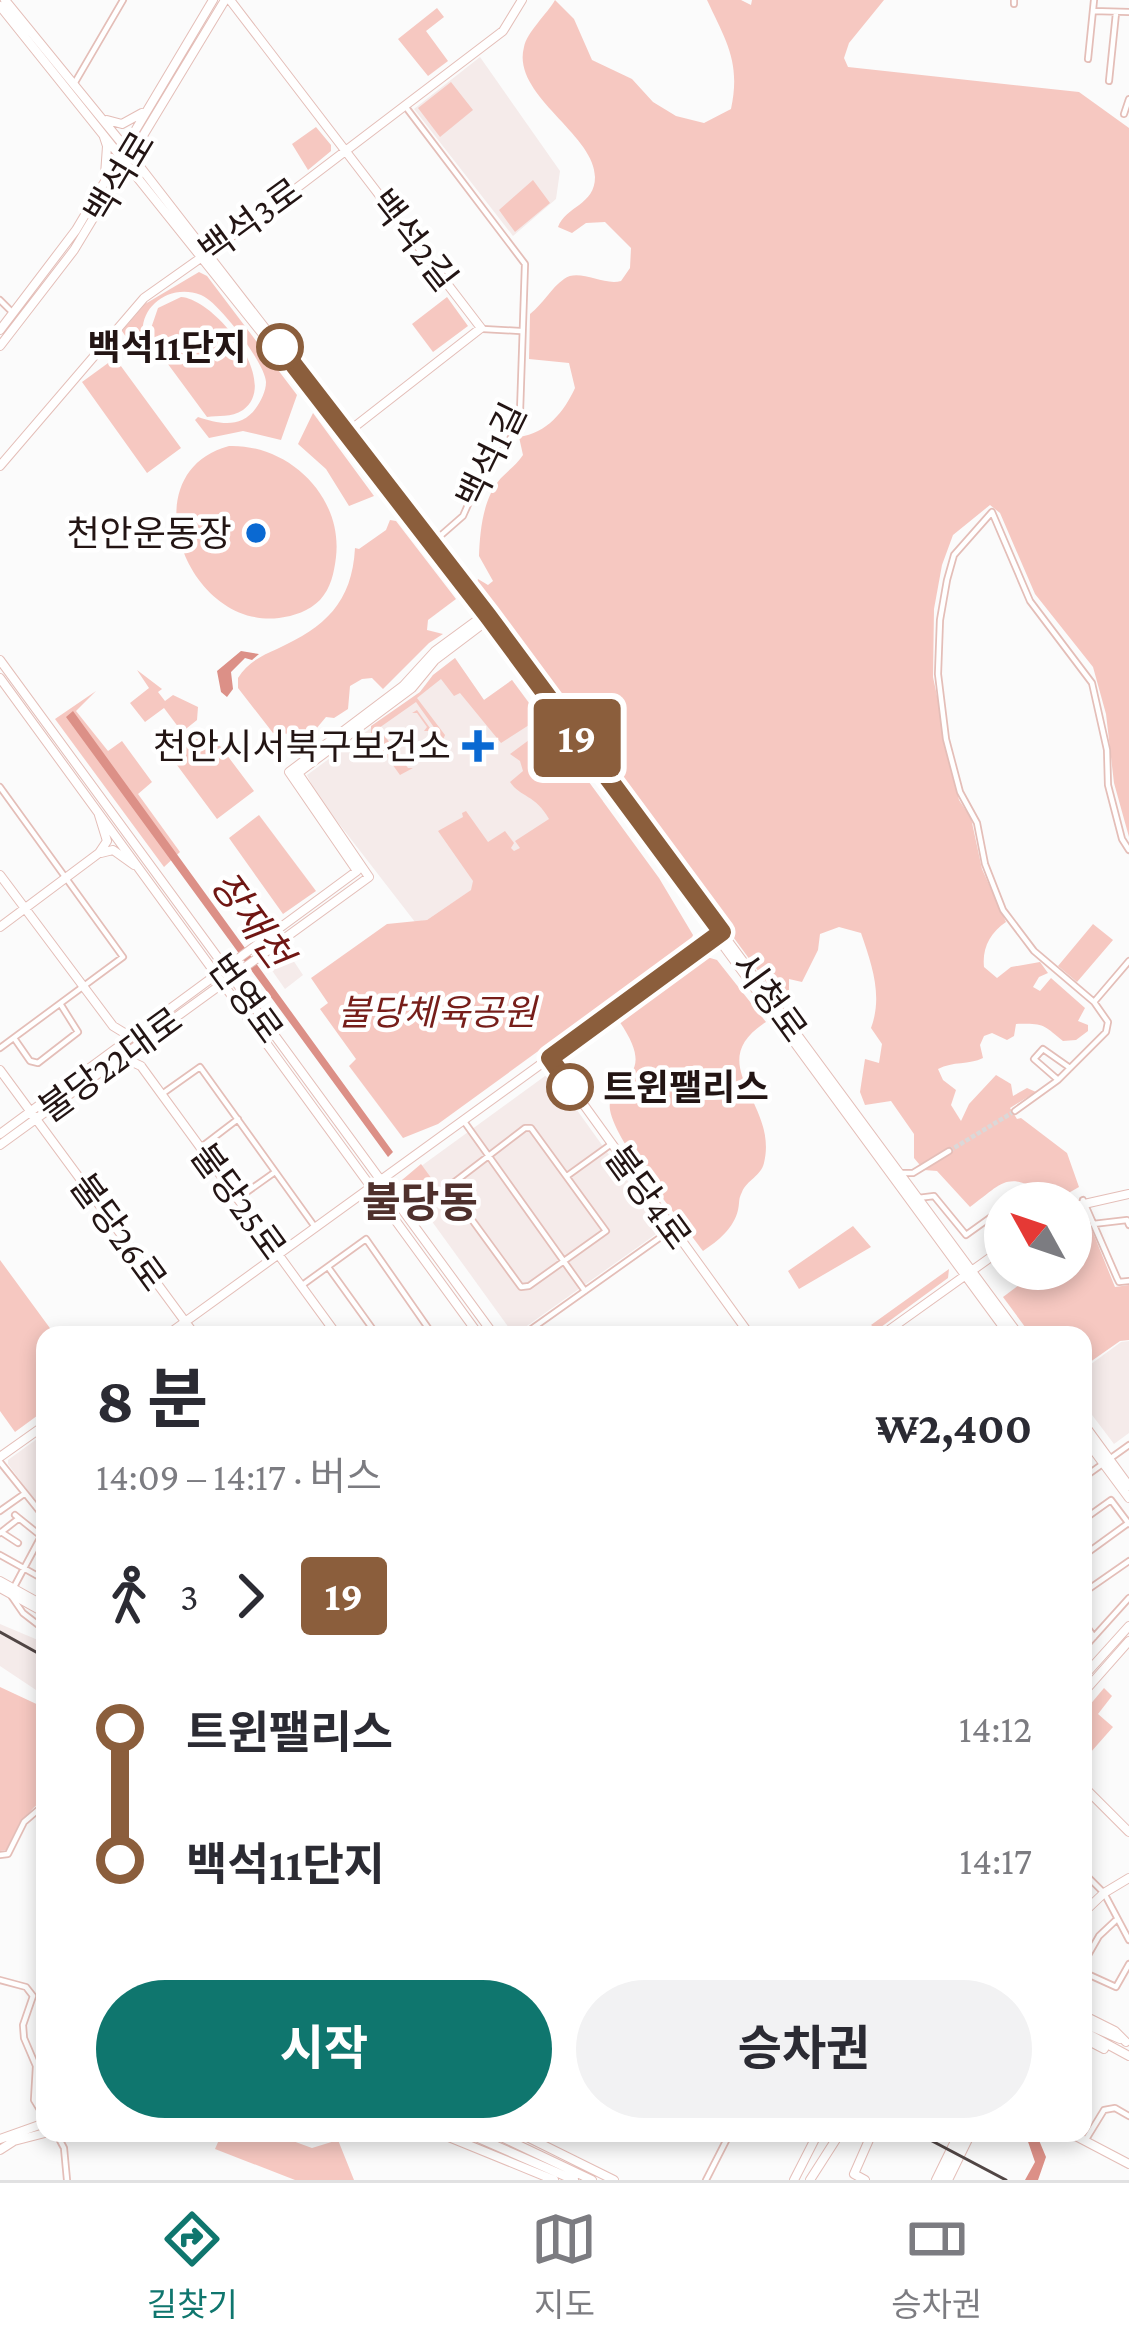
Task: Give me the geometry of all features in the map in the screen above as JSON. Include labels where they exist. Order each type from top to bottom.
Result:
[{"type":"street","points":[[74,84],[123,0]]},
{"type":"street","name":"백석로","points":[[0,330],[59,255],[213,0]]},
{"type":"street","name":"백석로","points":[[0,346],[74,250],[228,0]]},
{"type":"street","name":"백석2길","points":[[228,0],[481,328],[344,435]]},
{"type":"street","name":"백석3로","points":[[0,466],[144,298],[503,31],[521,0]]},
{"type":"street","points":[[1088,59],[1094,0]]},
{"type":"street","points":[[2,3],[102,118],[122,149]]},
{"type":"street","points":[[2,3],[122,149]]},
{"type":"street","points":[[214,18],[226,10],[237,12]]},
{"type":"street","points":[[1093,11],[1129,12]]},
{"type":"street","points":[[1109,82],[1116,13]]},
{"type":"street","points":[[1124,114],[1129,99]]},
{"type":"street","name":"백석1길","points":[[405,106],[525,264],[520,412],[486,464],[463,516],[430,544]]},
{"type":"street","points":[[102,118],[122,124],[148,108]]},
{"type":"street","points":[[102,130],[107,146],[103,182]]},
{"type":"street","name":"시청로","points":[[122,149],[485,618]]},
{"type":"street","points":[[0,300],[13,313]]},
{"type":"street","points":[[481,328],[520,331]]},
{"type":"street","name":"시청로","points":[[344,435],[1012,1326]]},
{"type":"street","points":[[1015,1111],[1070,1069],[1106,1032],[1108,1022],[1094,1002],[1034,951],[1003,910],[985,865],[977,823],[959,792],[946,739],[938,674],[947,580],[954,555],[992,512],[1030,601],[1092,683],[1107,750],[1108,784],[1129,850]]},
{"type":"street","points":[[232,969],[281,926],[356,872],[289,772],[403,686],[435,651],[485,618]]},
{"type":"street","points":[[232,969],[369,877],[298,773],[412,688],[435,660],[485,618]]},
{"type":"street","name":"번영로","points":[[0,657],[232,969],[472,1326]]},
{"type":"street","name":"번영로","points":[[1,680],[218,980],[487,1326]]},
{"type":"street","points":[[0,787],[123,957],[0,1048]]},
{"type":"street","points":[[99,815],[107,834],[99,854]]},
{"type":"street","points":[[0,927],[99,854],[112,850],[136,866]]},
{"type":"street","points":[[0,875],[113,1026],[126,1034],[147,1031]]},
{"type":"street","points":[[328,907],[342,892],[334,888]]},
{"type":"street","points":[[313,918],[308,911],[321,897]]},
{"type":"street","points":[[179,1326],[719,935]]},
{"type":"street","name":"시청로","points":[[719,935],[915,1194],[1003,1326]]},
{"type":"street","points":[[1094,1002],[1129,961]]},
{"type":"street","name":"불당22대로","points":[[0,1145],[232,969]]},
{"type":"street","points":[[14,1038],[30,1061],[38,1063],[76,1036],[77,1027],[60,1004]]},
{"type":"street","points":[[103,1064],[114,1044],[113,1026]]},
{"type":"street","points":[[141,1066],[138,1051],[147,1031]]},
{"type":"street","points":[[1058,1080],[1034,1060],[1043,1049],[1070,1069]]},
{"type":"street","name":"불당4로","points":[[550,1058],[743,1326]]},
{"type":"street","points":[[103,1064],[128,1060],[141,1066]]},
{"type":"street","name":"불당25로","points":[[141,1066],[330,1326]]},
{"type":"street","points":[[162,1094],[200,1066],[316,1227]]},
{"type":"street","name":"불당26로","points":[[0,1070],[188,1326]]},
{"type":"street","name":"불당22대로","points":[[0,1134],[33,1116]]},
{"type":"street","points":[[200,1148],[238,1119]]},
{"type":"street","points":[[463,1120],[585,1291]]},
{"type":"street","points":[[528,1127],[567,1176],[606,1231],[530,1286],[516,1286],[449,1192],[450,1183],[528,1127]]},
{"type":"street","points":[[567,1176],[610,1144]]},
{"type":"street","points":[[899,1172],[914,1173],[949,1151]]},
{"type":"street","points":[[238,1199],[275,1172]]},
{"type":"street","points":[[914,1173],[915,1194],[934,1196],[966,1234],[984,1222]]},
{"type":"street","points":[[1092,1199],[1129,1192]]},
{"type":"street","points":[[1092,1220],[1119,1282],[1129,1281]]},
{"type":"street","points":[[1094,1224],[1127,1220],[1129,1225]]},
{"type":"street","points":[[536,1326],[672,1229]]},
{"type":"street","points":[[301,1286],[365,1239],[428,1326]]},
{"type":"street","points":[[899,1326],[984,1265]]},
{"type":"street","points":[[328,1267],[371,1326]]},
{"type":"street","points":[[36,1432],[0,1459],[36,1508]]},
{"type":"street","points":[[1092,1438],[1129,1498]]},
{"type":"street","points":[[1092,1472],[1129,1445]]},
{"type":"street","points":[[1092,1446],[1129,1486]]},
{"type":"street","points":[[0,1492],[9,1504]]},
{"type":"street","points":[[0,1511],[24,1494]]},
{"type":"street","points":[[1092,1514],[1111,1500],[1129,1523],[1092,1550]]},
{"type":"street","points":[[18,1543],[0,1533],[16,1517],[36,1529]]},
{"type":"street","points":[[12,1591],[36,1546]]},
{"type":"street","points":[[0,1555],[36,1575]]},
{"type":"street","points":[[1092,1587],[1129,1561]]},
{"type":"street","points":[[0,1585],[36,1605]]},
{"type":"street","points":[[12,1591],[23,1613],[36,1623]]},
{"type":"street","points":[[1092,1638],[1129,1598]]},
{"type":"street","points":[[1092,1667],[1129,1626]]},
{"type":"street","points":[[1092,1683],[1129,1641]]},
{"type":"street","points":[[1092,1795],[1129,1832]]},
{"type":"street","points":[[0,1855],[8,1854],[23,1822],[36,1811]]},
{"type":"street","points":[[1092,1904],[1129,1878]]},
{"type":"street","points":[[1092,1882],[1104,1893],[1129,1940]]},
{"type":"street","points":[[1092,1948],[1116,1920]]},
{"type":"street","points":[[1092,1976],[1116,1987],[1129,1964]]},
{"type":"street","points":[[0,1980],[26,1987],[33,1996],[23,2025],[35,2066],[36,2104]]},
{"type":"street","points":[[1092,2028],[1127,2043]]},
{"type":"street","points":[[1092,2031],[1114,2051],[1129,2056]]},
{"type":"street","points":[[1092,2130],[1104,2110],[1115,2108],[1129,2116]]},
{"type":"street","points":[[0,2139],[36,2125]]},
{"type":"street","points":[[0,2150],[36,2135]]},
{"type":"street","points":[[61,2142],[67,2180]]},
{"type":"street","points":[[462,2142],[554,2180]]},
{"type":"street","points":[[487,2142],[574,2180]]},
{"type":"street","points":[[512,2142],[592,2180]]},
{"type":"street","points":[[537,2142],[614,2180]]},
{"type":"street","points":[[706,2180],[725,2142]]},
{"type":"street","points":[[794,2180],[813,2142]]},
{"type":"street","points":[[810,2180],[834,2142]]},
{"type":"street","points":[[865,2180],[854,2174],[868,2142]]},
{"type":"street","points":[[939,2180],[960,2142]]},
{"type":"street","points":[[1087,2142],[1129,2164]]},
{"type":"shaded area","points":[[480,57],[560,171],[556,199],[513,236],[414,109]]},
{"type":"shaded area","points":[[241,651],[259,654],[252,660],[245,658],[231,672],[233,689],[227,697],[221,692],[217,671]]},
{"type":"shaded area","points":[[455,658],[484,700],[512,680],[603,801],[427,920],[415,922],[316,794],[307,775],[420,692]]},
{"type":"shaded area","points":[[73,711],[393,1152],[388,1157],[66,717]]},
{"type":"shaded area","points":[[285,948],[303,975],[285,989],[266,962]]},
{"type":"shaded area","points":[[545,1076],[554,1078],[660,1226],[659,1232],[527,1326],[508,1326],[402,1180]]},
{"type":"shaded area","points":[[1129,1341],[1129,1433],[1114,1444],[1092,1415],[1092,1363]]},
{"type":"shaded area","points":[[36,1440],[36,1502],[8,1464]]},
{"type":"shaded area","points":[[0,1624],[36,1639],[36,1690],[0,1666]]},
{"type":"shaded area","points":[[1028,2142],[1040,2142],[1046,2157],[1038,2180],[1025,2180],[1035,2162]]},
{"type":"green space","points":[[555,0],[574,19],[592,60],[632,79],[653,102],[676,116],[704,123],[731,109],[734,93],[730,52],[707,0],[741,0],[751,5],[752,0],[884,0],[849,43],[844,58],[848,67],[1079,92],[1129,128],[1129,837],[1093,667],[1035,594],[1000,513],[990,505],[953,535],[934,609],[933,677],[959,800],[971,818],[982,869],[1006,922],[988,942],[984,967],[997,978],[1011,967],[1040,962],[1048,973],[1033,987],[1040,991],[1051,978],[1085,1008],[1078,1021],[1088,1025],[1088,1031],[1076,1040],[1063,1041],[1043,1026],[1016,1024],[1014,1036],[1007,1040],[992,1033],[984,1036],[983,1058],[938,1069],[956,1090],[951,1105],[961,1121],[969,1104],[996,1075],[1011,1084],[1013,1096],[1027,1088],[1036,1092],[1010,1108],[1017,1119],[1067,1153],[1077,1182],[984,1182],[984,1197],[970,1207],[937,1171],[924,1170],[914,1158],[914,1134],[891,1101],[865,1105],[860,1092],[865,1059],[879,1063],[882,1044],[871,1028],[876,992],[861,933],[839,927],[820,934],[818,950],[802,982],[789,979],[789,1003],[783,1005],[476,586],[478,579],[488,585],[493,581],[479,556],[482,525],[495,486],[523,455],[519,437],[553,420],[575,388],[569,363],[529,359],[530,314],[570,276],[621,281],[630,268],[631,248],[605,222],[586,223],[572,233],[558,227],[590,194],[595,177],[582,145],[530,82],[523,65],[524,47]]},
{"type":"green space","points":[[437,8],[444,17],[426,31],[448,61],[428,76],[398,39]]},
{"type":"green space","points":[[451,82],[473,110],[440,137],[418,108]]},
{"type":"green space","points":[[316,127],[331,151],[308,170],[292,144]]},
{"type":"green space","points":[[533,180],[550,203],[515,232],[499,210]]},
{"type":"green space","points":[[199,272],[207,276],[297,395],[281,440],[243,431],[209,438],[195,420],[229,423],[244,419],[258,405],[266,385],[249,348],[209,300],[187,292],[154,304],[143,325],[145,354],[122,331],[145,304]]},
{"type":"green space","points":[[181,297],[195,301],[226,326],[249,362],[255,381],[253,397],[238,413],[207,417],[148,337],[158,308]]},
{"type":"green space","points":[[447,297],[468,326],[433,352],[412,324]]},
{"type":"green space","points":[[115,358],[181,448],[147,473],[82,382]]},
{"type":"green space","points":[[313,413],[374,496],[349,506],[326,469],[298,444]]},
{"type":"green space","name":"천안운동장","points":[[229,446],[272,454],[291,464],[321,495],[331,514],[336,557],[331,580],[320,600],[301,612],[279,618],[246,615],[218,600],[196,576],[182,546],[176,515],[182,486],[199,462]]},
{"type":"green space","points":[[390,520],[396,521],[456,599],[428,620],[427,630],[443,634],[383,689],[372,678],[350,686],[348,709],[334,718],[326,717],[311,735],[273,733],[238,688],[238,678],[255,660],[309,632],[333,611],[348,584],[355,548],[386,530]]},
{"type":"green space","points":[[455,658],[484,700],[512,680],[540,718],[501,743],[460,693],[454,696],[441,679],[417,698],[445,735],[443,740],[416,702],[379,728],[408,768],[413,768],[400,775],[371,735],[371,726],[420,692]]},
{"type":"green space","points":[[137,670],[162,689],[158,692],[165,701],[173,695],[198,707],[197,720],[182,732],[164,708],[145,722],[130,703],[149,688]]},
{"type":"green space","points":[[96,691],[76,711],[108,751],[122,741],[152,782],[138,794],[180,852],[164,867],[55,719]]},
{"type":"green space","points":[[417,710],[443,740],[439,750],[417,713],[412,713]]},
{"type":"green space","name":"불당체육공원","points":[[548,726],[659,878],[693,935],[438,1124],[403,1138],[349,1066],[356,1059],[320,1009],[328,1003],[311,978],[387,924],[427,920],[471,890],[473,881],[438,831],[463,817],[462,813],[466,811],[488,842],[505,831],[514,851],[520,848],[515,841],[549,819],[510,782],[523,771],[520,761],[510,754]]},
{"type":"green space","points":[[208,730],[254,791],[217,819],[171,757]]},
{"type":"green space","points":[[259,815],[316,891],[283,914],[229,838]]},
{"type":"green space","points":[[1093,924],[1113,940],[1077,982],[1058,966]]},
{"type":"green space","points":[[707,957],[717,960],[766,1022],[748,1038],[740,1054],[740,1069],[766,1141],[764,1163],[742,1192],[733,1223],[703,1251],[636,1161],[610,1110],[615,1090],[634,1068],[631,1041],[619,1021]]},
{"type":"green space","points":[[421,1164],[445,1197],[423,1213],[402,1180]]},
{"type":"green space","points":[[853,1226],[871,1247],[799,1289],[788,1271]]},
{"type":"green space","points":[[1092,1230],[1115,1287],[1129,1285],[1129,1340],[1092,1361],[1092,1326],[1024,1326],[1003,1297],[1012,1290],[1092,1290]]},
{"type":"green space","points":[[0,1260],[48,1326],[36,1326],[36,1417],[15,1432],[0,1411]]},
{"type":"green space","points":[[949,1269],[948,1278],[882,1326],[871,1325]]},
{"type":"green space","points":[[0,1687],[36,1704],[36,1806],[7,1850],[0,1851]]},
{"type":"green space","points":[[1104,1688],[1112,1696],[1098,1714],[1113,1727],[1092,1751],[1092,1730],[1092,1702]]},
{"type":"green space","points":[[218,2142],[296,2142],[312,2148],[339,2142],[354,2180],[295,2180],[215,2149]]},
{"type":"tunnel","points":[[949,1151],[1015,1111]]},
{"type":"railway","points":[[0,1632],[36,1652]]},
{"type":"railway","points":[[934,2142],[1006,2180]]},
{"type":"bus line","name":"19","points":[[280,347],[488,616],[722,932],[550,1058],[570,1087]]},
{"type":"place","name":"백석11단지","points":[[280,347]]},
{"type":"place","name":"천안운동장","points":[[256,533]]},
{"type":"place","name":"천안시서북구보건소","points":[[478,746]]},
{"type":"place","name":"트윈팰리스","points":[[570,1087]]},
{"type":"district","name":"불당동","points":[[420,1202]]},
{"type":"water label","name":"장재천","points":[[252,919]]}]
